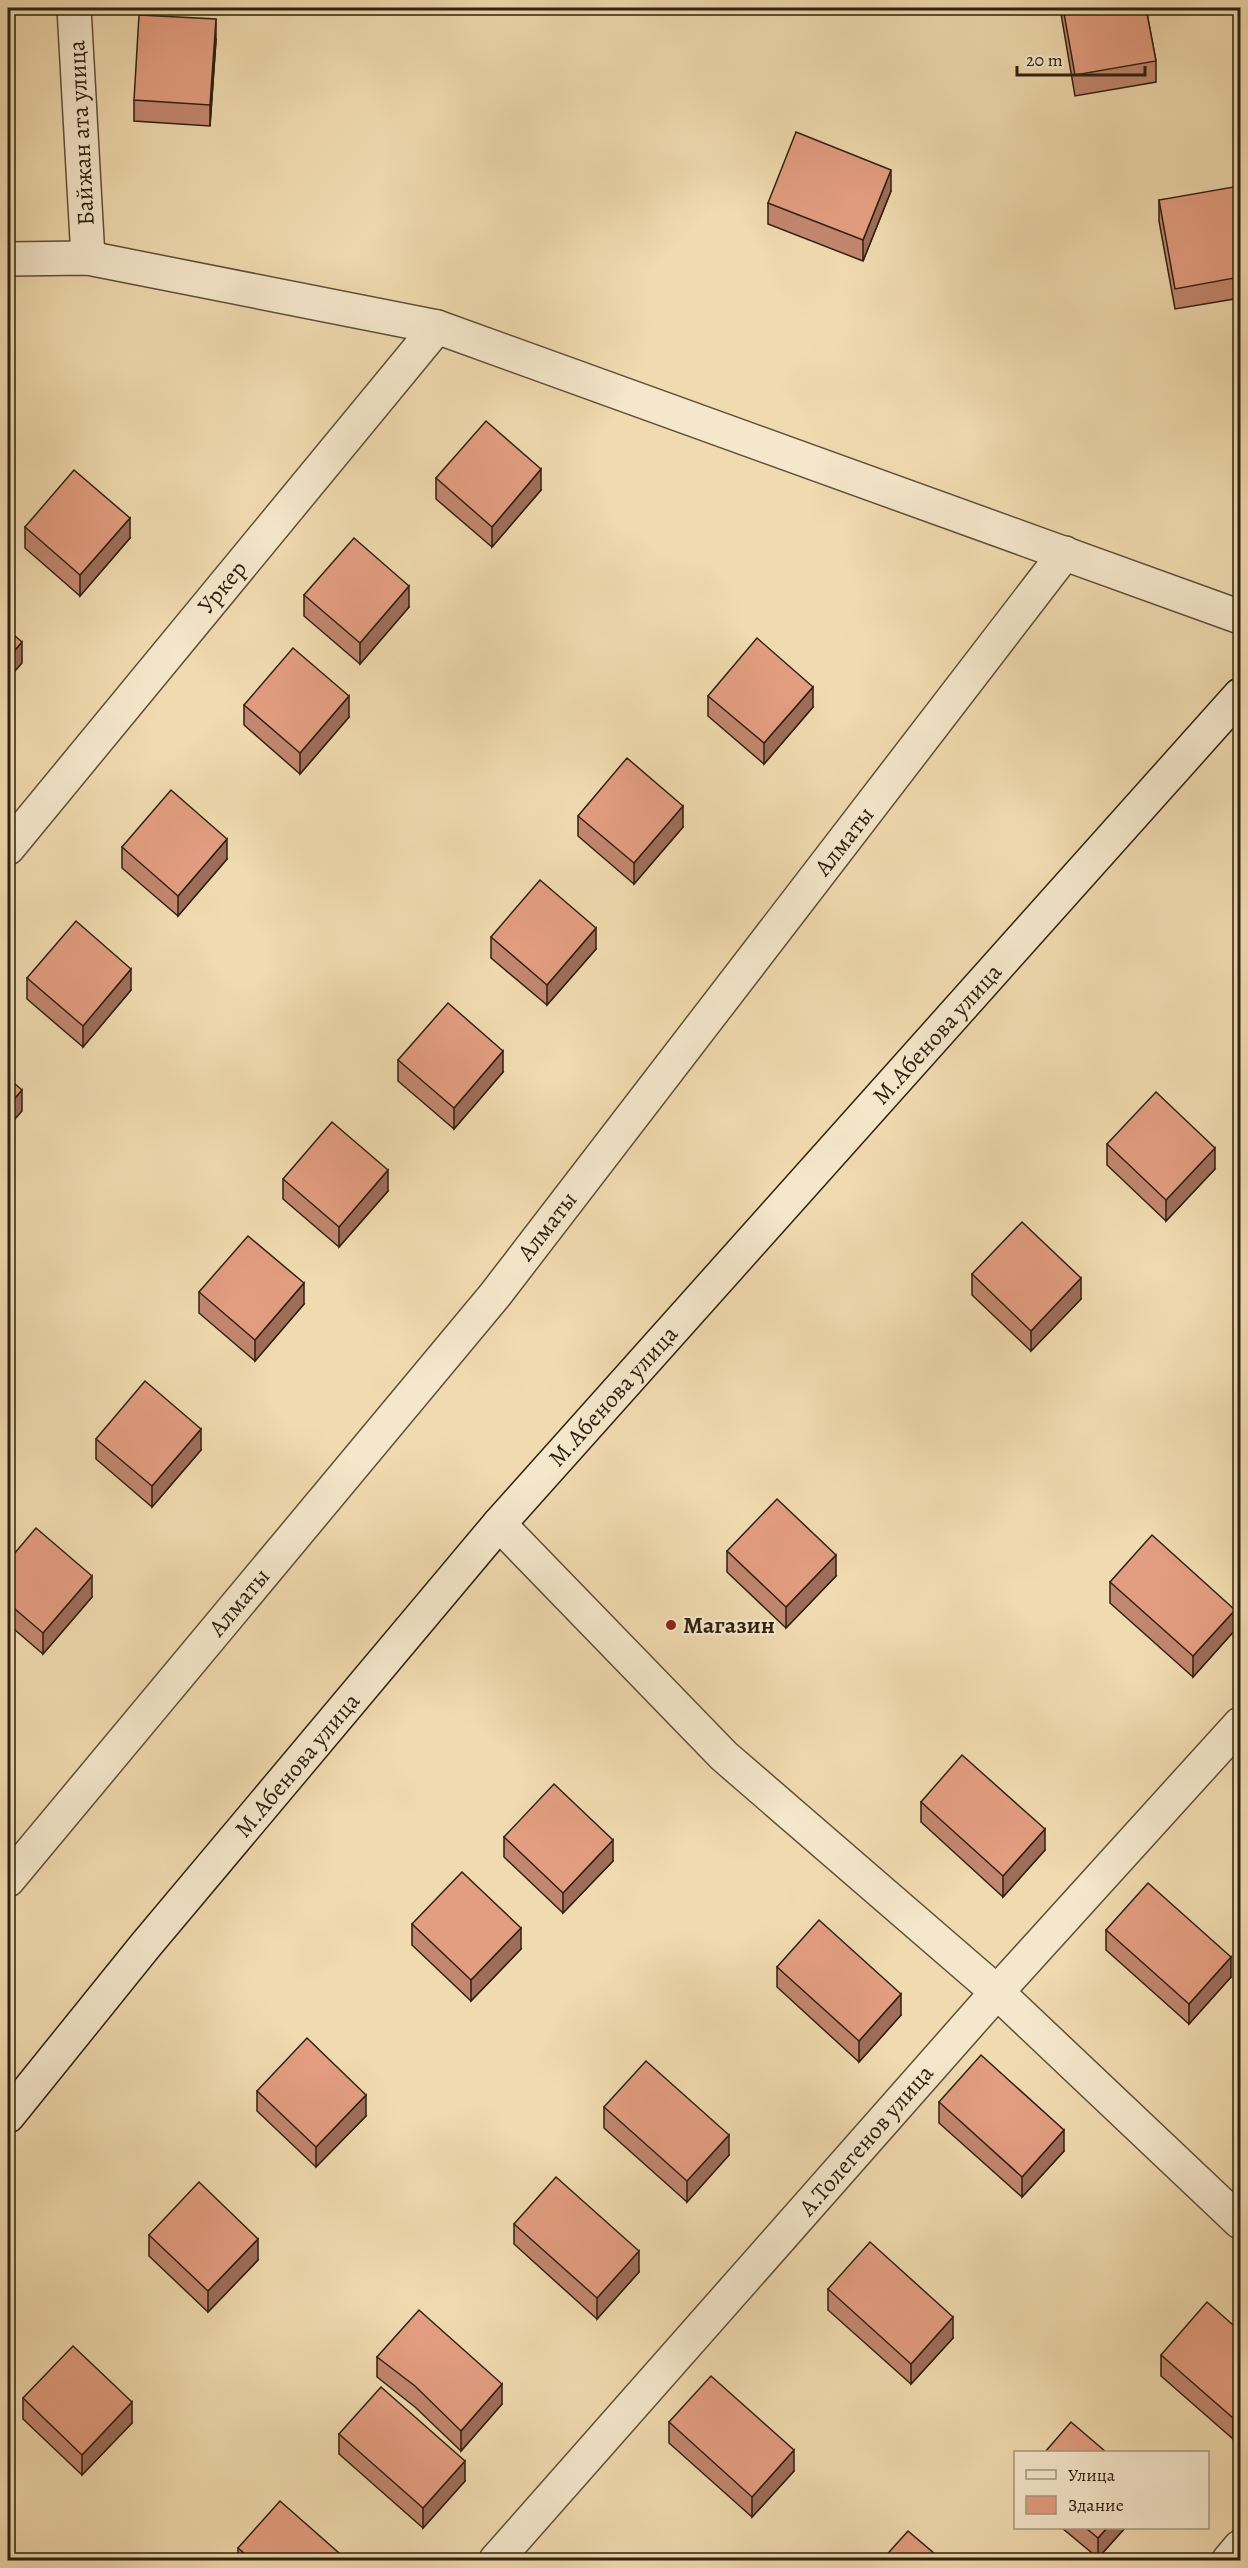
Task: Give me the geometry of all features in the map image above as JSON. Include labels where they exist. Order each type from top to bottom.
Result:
[{"type":"street","name":"Байжан ата улица","points":[[74,8],[88,258]]},
{"type":"street","points":[[8,259],[88,258],[437,327],[1240,617]]},
{"type":"street","name":"Уркер","points":[[8,848],[437,327]]},
{"type":"street","name":"Алматы","points":[[8,1880],[495,1295],[1065,554]]},
{"type":"street","name":"М.Абенова улица","points":[[8,2116],[145,1946],[499,1524],[1240,695]]},
{"type":"street","points":[[499,1524],[724,1756],[997,1992],[1240,2222]]},
{"type":"street","name":"А.Толегенов улица","points":[[496,2560],[997,1992],[1240,1724]]},
{"type":"street","points":[[1229,2560],[1240,2547]]},
{"type":"building","points":[[1063,8],[1146,8],[1156,61],[1075,75]]},
{"type":"building","points":[[139,15],[216,19],[210,105],[134,100]]},
{"type":"building","points":[[796,132],[891,170],[863,240],[768,203]]},
{"type":"building","points":[[1239,186],[1240,277],[1175,289],[1159,200]]},
{"type":"building","points":[[486,421],[541,469],[492,527],[436,478]]},
{"type":"building","points":[[74,470],[130,518],[80,575],[25,527]]},
{"type":"building","points":[[354,538],[409,586],[360,643],[304,595]]},
{"type":"building","points":[[8,630],[22,642],[8,658]]},
{"type":"building","points":[[757,638],[813,687],[764,743],[708,696]]},
{"type":"building","points":[[293,648],[349,696],[300,753],[244,705]]},
{"type":"building","points":[[627,758],[683,806],[634,863],[578,816]]},
{"type":"building","points":[[171,790],[227,839],[178,896],[122,847]]},
{"type":"building","points":[[540,880],[596,928],[547,985],[491,937]]},
{"type":"building","points":[[76,921],[131,969],[83,1026],[27,978]]},
{"type":"building","points":[[448,1003],[503,1051],[454,1108],[398,1060]]},
{"type":"building","points":[[8,1078],[22,1090],[8,1106]]},
{"type":"building","points":[[1156,1092],[1215,1148],[1166,1200],[1107,1144]]},
{"type":"building","points":[[332,1122],[388,1170],[339,1227],[283,1179]]},
{"type":"building","points":[[1022,1222],[1081,1278],[1031,1331],[972,1274]]},
{"type":"building","points":[[248,1236],[304,1283],[255,1340],[199,1292]]},
{"type":"building","points":[[145,1381],[201,1429],[152,1486],[96,1439]]},
{"type":"building","points":[[777,1499],[836,1555],[786,1607],[727,1551]]},
{"type":"building","points":[[36,1528],[92,1576],[43,1633],[8,1603],[8,1561]]},
{"type":"building","points":[[1152,1535],[1235,1610],[1193,1656],[1110,1582]]},
{"type":"building","points":[[962,1755],[1045,1829],[1003,1876],[921,1802]]},
{"type":"building","points":[[554,1784],[613,1840],[563,1893],[504,1837]]},
{"type":"building","points":[[462,1872],[521,1928],[471,1980],[412,1924]]},
{"type":"building","points":[[1148,1883],[1231,1957],[1189,2004],[1106,1930]]},
{"type":"building","points":[[819,1920],[901,1994],[859,2041],[777,1967]]},
{"type":"building","points":[[307,2038],[366,2095],[316,2147],[257,2091]]},
{"type":"building","points":[[981,2055],[1064,2130],[1022,2177],[939,2102]]},
{"type":"building","points":[[646,2061],[729,2135],[687,2181],[604,2107]]},
{"type":"building","points":[[556,2177],[639,2251],[597,2298],[514,2224]]},
{"type":"building","points":[[199,2182],[258,2239],[208,2291],[149,2235]]},
{"type":"building","points":[[870,2242],[953,2317],[911,2364],[828,2289]]},
{"type":"building","points":[[1207,2302],[1240,2331],[1240,2410],[1233,2418],[1161,2355]]},
{"type":"building","points":[[419,2310],[502,2384],[461,2431],[415,2386],[377,2357]]},
{"type":"building","points":[[73,2346],[132,2402],[82,2455],[23,2398]]},
{"type":"building","points":[[711,2376],[794,2450],[752,2497],[669,2422]]},
{"type":"building","points":[[381,2387],[465,2461],[423,2508],[339,2434]]},
{"type":"building","points":[[1071,2422],[1105,2451],[1046,2451]]},
{"type":"building","points":[[280,2501],[347,2560],[252,2560],[238,2548]]},
{"type":"building","points":[[1087,2529],[1106,2529],[1098,2538]]},
{"type":"building","points":[[908,2531],[942,2560],[882,2560]]},
{"type":"building","points":[[8,2533],[14,2540],[8,2547]]},
{"type":"building","points":[[589,2555],[596,2560],[584,2560]]},
{"type":"place","name":"Магазин","points":[[671,1625]]}]
